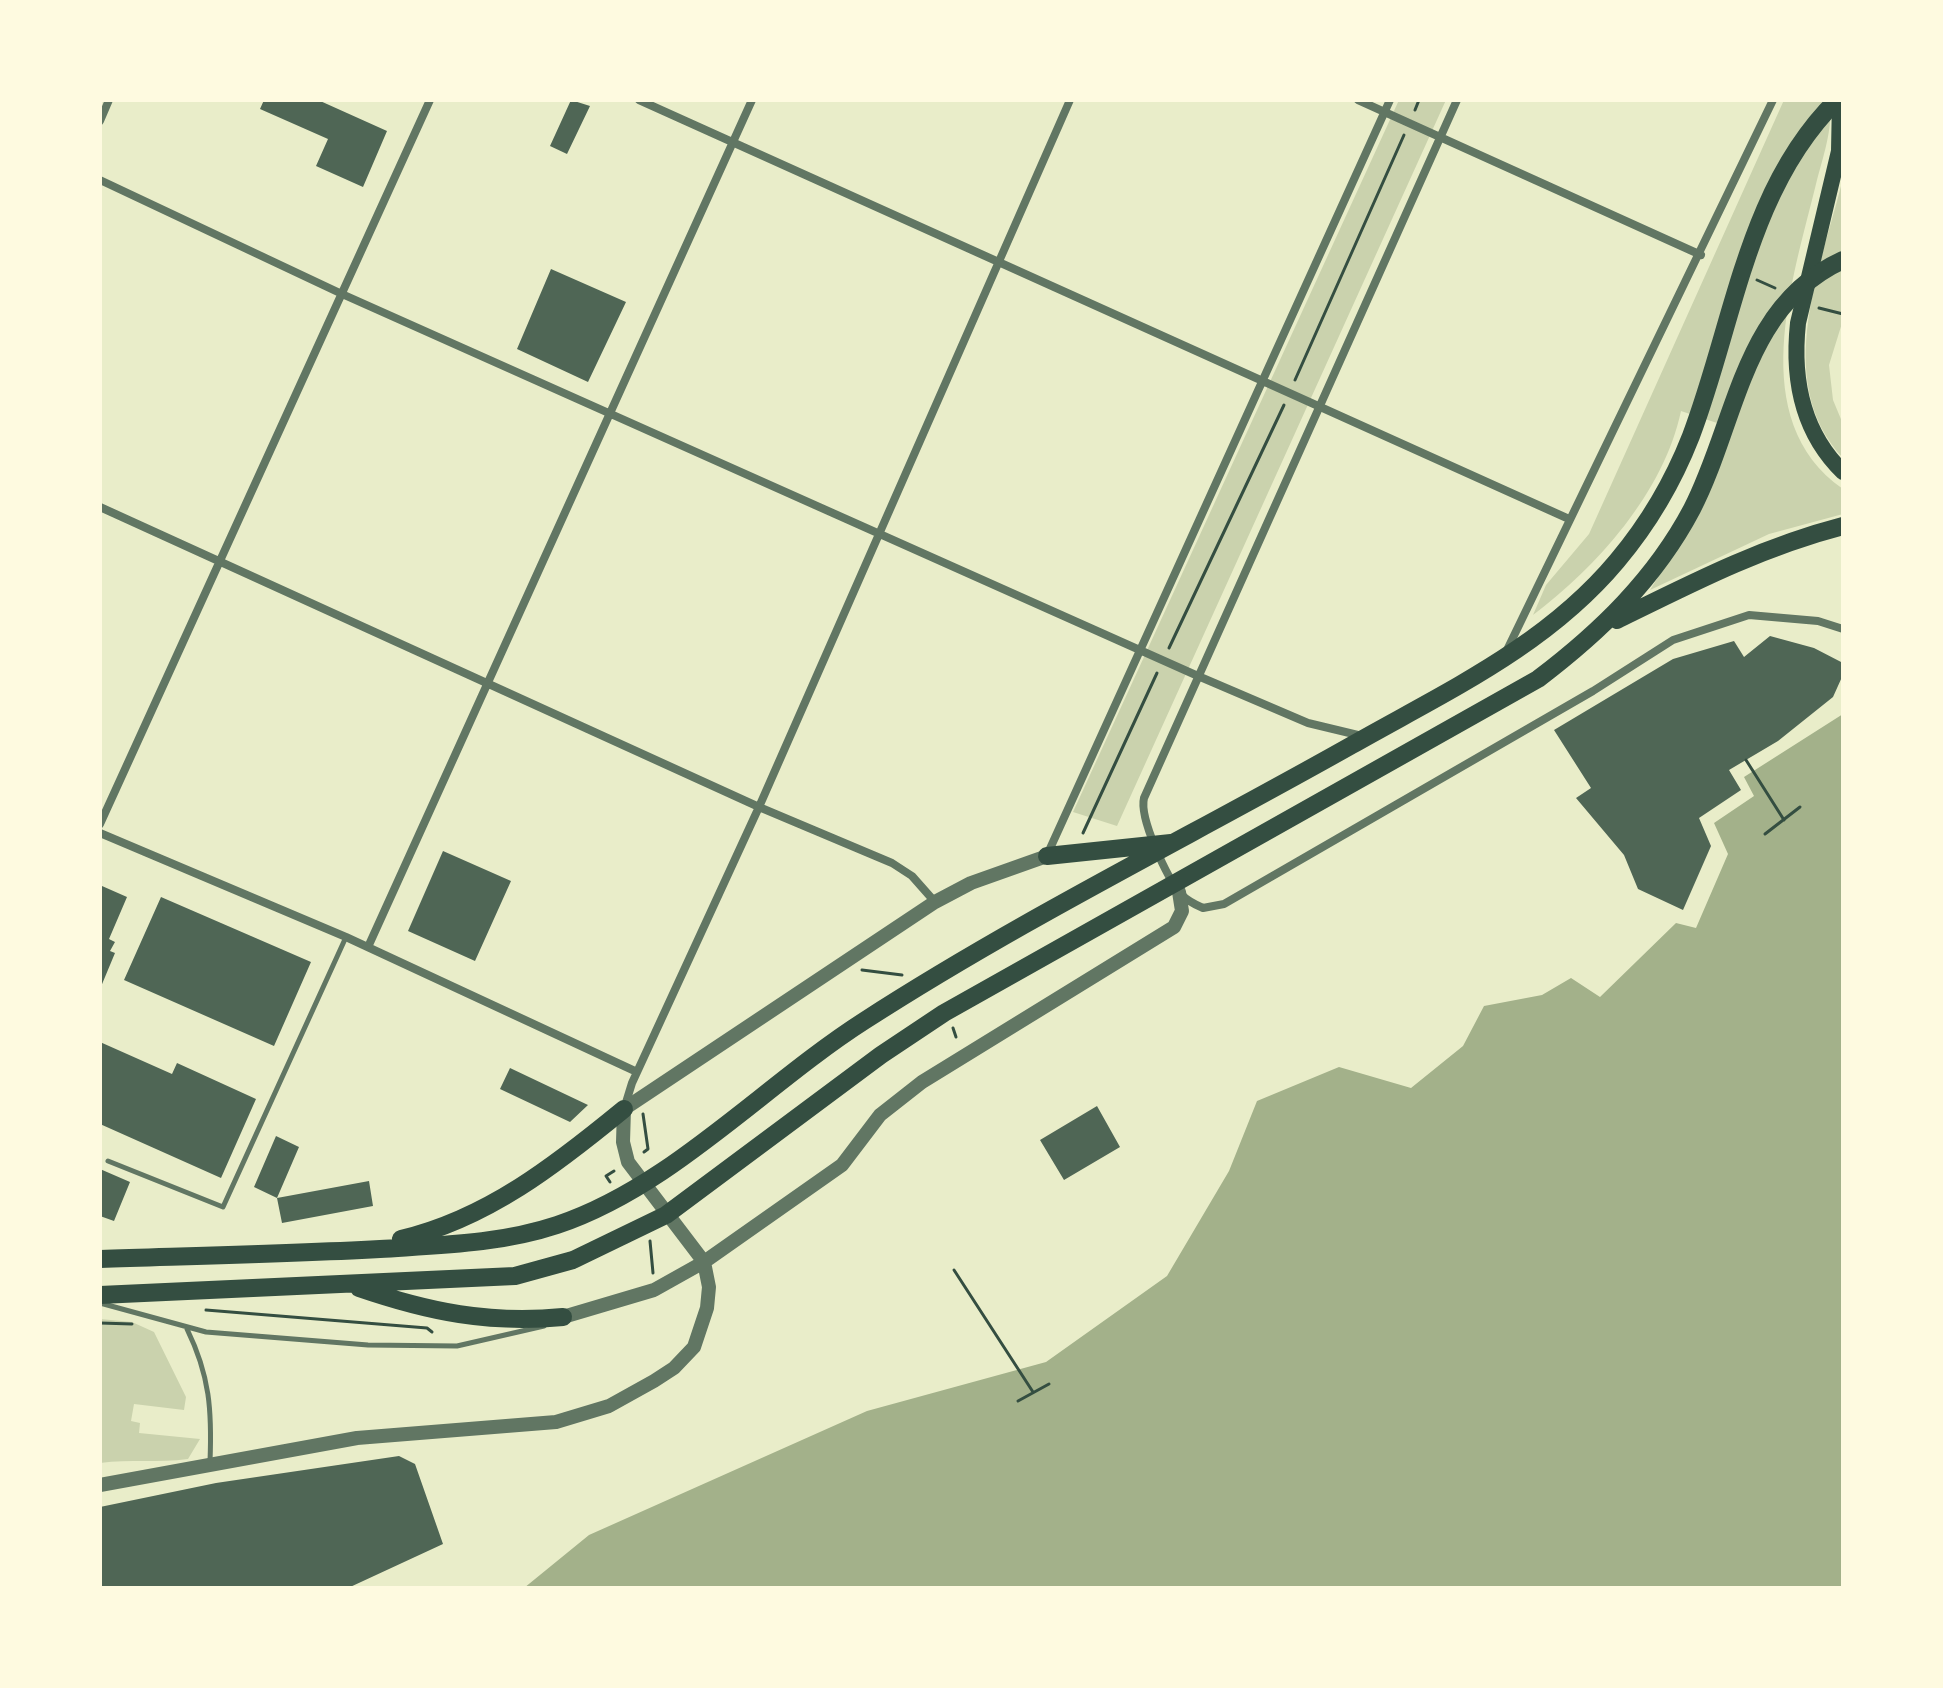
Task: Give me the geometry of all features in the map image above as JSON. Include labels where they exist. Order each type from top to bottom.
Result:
[{"type":"highway","points":[[1047,856],[1156,848],[1178,843],[1501,662],[1568,612],[1641,532],[1665,491],[1699,410],[1740,280],[1780,177],[1815,121],[1838,100]]},
{"type":"highway","points":[[100,1295],[515,1276],[573,1260],[666,1215],[917,1031],[1177,888],[1538,679],[1601,628],[1640,586],[1685,520],[1706,475],[1748,360],[1780,311],[1814,277],[1843,260]]},
{"type":"highway","points":[[1601,628],[1710,572],[1788,540],[1843,526]]},
{"type":"highway","points":[[100,1259],[351,1250],[503,1239],[565,1222],[643,1184],[860,1024],[1020,925],[1156,848]]},
{"type":"highway","points":[[351,1250],[418,1235],[461,1220],[504,1198],[570,1153],[624,1109]]},
{"type":"highway","points":[[349,1284],[421,1309],[466,1316],[530,1320],[563,1317]]},
{"type":"main road","points":[[1838,100],[1839,151],[1808,277],[1795,346],[1808,422],[1825,454],[1843,472]]},
{"type":"street","points":[[100,121],[109,100]]},
{"type":"street","points":[[100,824],[430,100]]},
{"type":"street","points":[[639,100],[998,259],[1569,519]]},
{"type":"street","points":[[368,947],[490,685],[609,412],[752,100]]},
{"type":"street","points":[[100,1485],[403,1432],[525,1427],[583,1415],[609,1406],[674,1368],[694,1347],[709,1300],[704,1262],[643,1184],[625,1154],[624,1109],[637,1072],[759,807],[1070,100]]},
{"type":"street","points":[[1358,100],[1701,255]]},
{"type":"street","points":[[624,1109],[935,902],[971,883],[1047,856],[1265,382],[1390,100]]},
{"type":"street","points":[[563,1317],[654,1290],[704,1262],[842,1165],[880,1115],[922,1082],[1174,927],[1182,911],[1177,888],[1156,848],[1142,806],[1457,100]]},
{"type":"street","points":[[1501,662],[1701,255],[1773,100]]},
{"type":"street","points":[[100,180],[342,294],[1198,676],[1308,723],[1367,737]]},
{"type":"street","points":[[100,507],[759,807],[892,863],[912,876],[935,902]]},
{"type":"street","points":[[1177,888],[1203,908],[1224,904],[1593,691],[1648,653],[1673,640],[1749,615],[1818,621],[1843,629]]},
{"type":"street","points":[[100,833],[346,937],[637,1072]]},
{"type":"lane","points":[[108,1161],[223,1207],[346,937]]},
{"type":"lane","points":[[100,1303],[186,1328],[368,1345],[457,1346],[531,1331],[563,1317]]},
{"type":"lane","points":[[186,1328],[200,1355],[212,1407],[210,1464]]},
{"type":"path","points":[[1072,855],[1289,393],[1419,100]]},
{"type":"path","points":[[1744,274],[1787,294]]},
{"type":"path","points":[[1819,308],[1843,314]]},
{"type":"path","points":[[1746,760],[1784,820]]},
{"type":"path","points":[[1765,834],[1800,807]]},
{"type":"path","points":[[953,1028],[956,1037]]},
{"type":"path","points":[[954,1270],[1033,1392]]},
{"type":"path","points":[[1018,1401],[1049,1384]]},
{"type":"shaded area","points":[[1399,100],[1446,100],[1117,826],[1073,812]]},
{"type":"shaded area","points":[[1784,100],[1830,100],[1827,143],[1788,304],[1784,346],[1785,387],[1794,426],[1812,460],[1843,489],[1843,514],[1769,534],[1650,590],[1673,553],[1729,427],[1681,411],[1660,470],[1625,525],[1581,574],[1533,615],[1546,585],[1589,534]]},
{"type":"shaded area","points":[[1843,178],[1843,320],[1829,365],[1833,400],[1843,424],[1843,458],[1821,427],[1810,394],[1806,359],[1808,322],[1815,285]]},
{"type":"shaded area","points":[[1843,714],[1843,1588],[524,1588],[589,1535],[867,1411],[1046,1362],[1167,1276],[1229,1171],[1257,1101],[1339,1067],[1411,1088],[1463,1046],[1484,1006],[1542,995],[1571,978],[1600,997],[1676,923],[1696,928],[1728,854],[1714,823],[1754,796],[1744,777]]},
{"type":"shaded area","points":[[100,1319],[132,1322],[154,1332],[186,1397],[184,1410],[134,1404],[131,1421],[140,1423],[139,1433],[200,1439],[188,1459],[100,1463]]},
{"type":"building","points":[[264,100],[318,100],[387,131],[363,187],[316,166],[328,139],[260,109]]},
{"type":"building","points":[[571,100],[590,106],[567,154],[550,146]]},
{"type":"building","points":[[551,269],[626,302],[588,382],[517,349]]},
{"type":"building","points":[[1770,636],[1814,648],[1843,663],[1842,677],[1833,697],[1778,741],[1729,770],[1741,790],[1699,818],[1711,846],[1683,910],[1638,889],[1624,855],[1576,798],[1591,788],[1554,730],[1673,659],[1734,641],[1744,657]]},
{"type":"building","points":[[443,851],[511,881],[475,961],[408,931]]},
{"type":"building","points":[[102,886],[127,897],[109,939],[115,942],[110,951],[115,953],[100,989]]},
{"type":"building","points":[[161,897],[311,962],[274,1046],[124,980]]},
{"type":"building","points":[[100,1042],[172,1074],[177,1063],[256,1099],[221,1178],[100,1124]]},
{"type":"building","points":[[510,1068],[588,1105],[570,1122],[500,1089]]},
{"type":"building","points":[[1097,1106],[1120,1147],[1064,1180],[1040,1140]]},
{"type":"building","points":[[276,1136],[299,1147],[277,1198],[254,1187]]},
{"type":"building","points":[[100,1169],[130,1182],[114,1221],[100,1216]]},
{"type":"building","points":[[369,1181],[373,1206],[282,1223],[277,1198]]},
{"type":"building","points":[[399,1456],[415,1464],[443,1544],[348,1588],[100,1588],[100,1507],[216,1483]]}]
